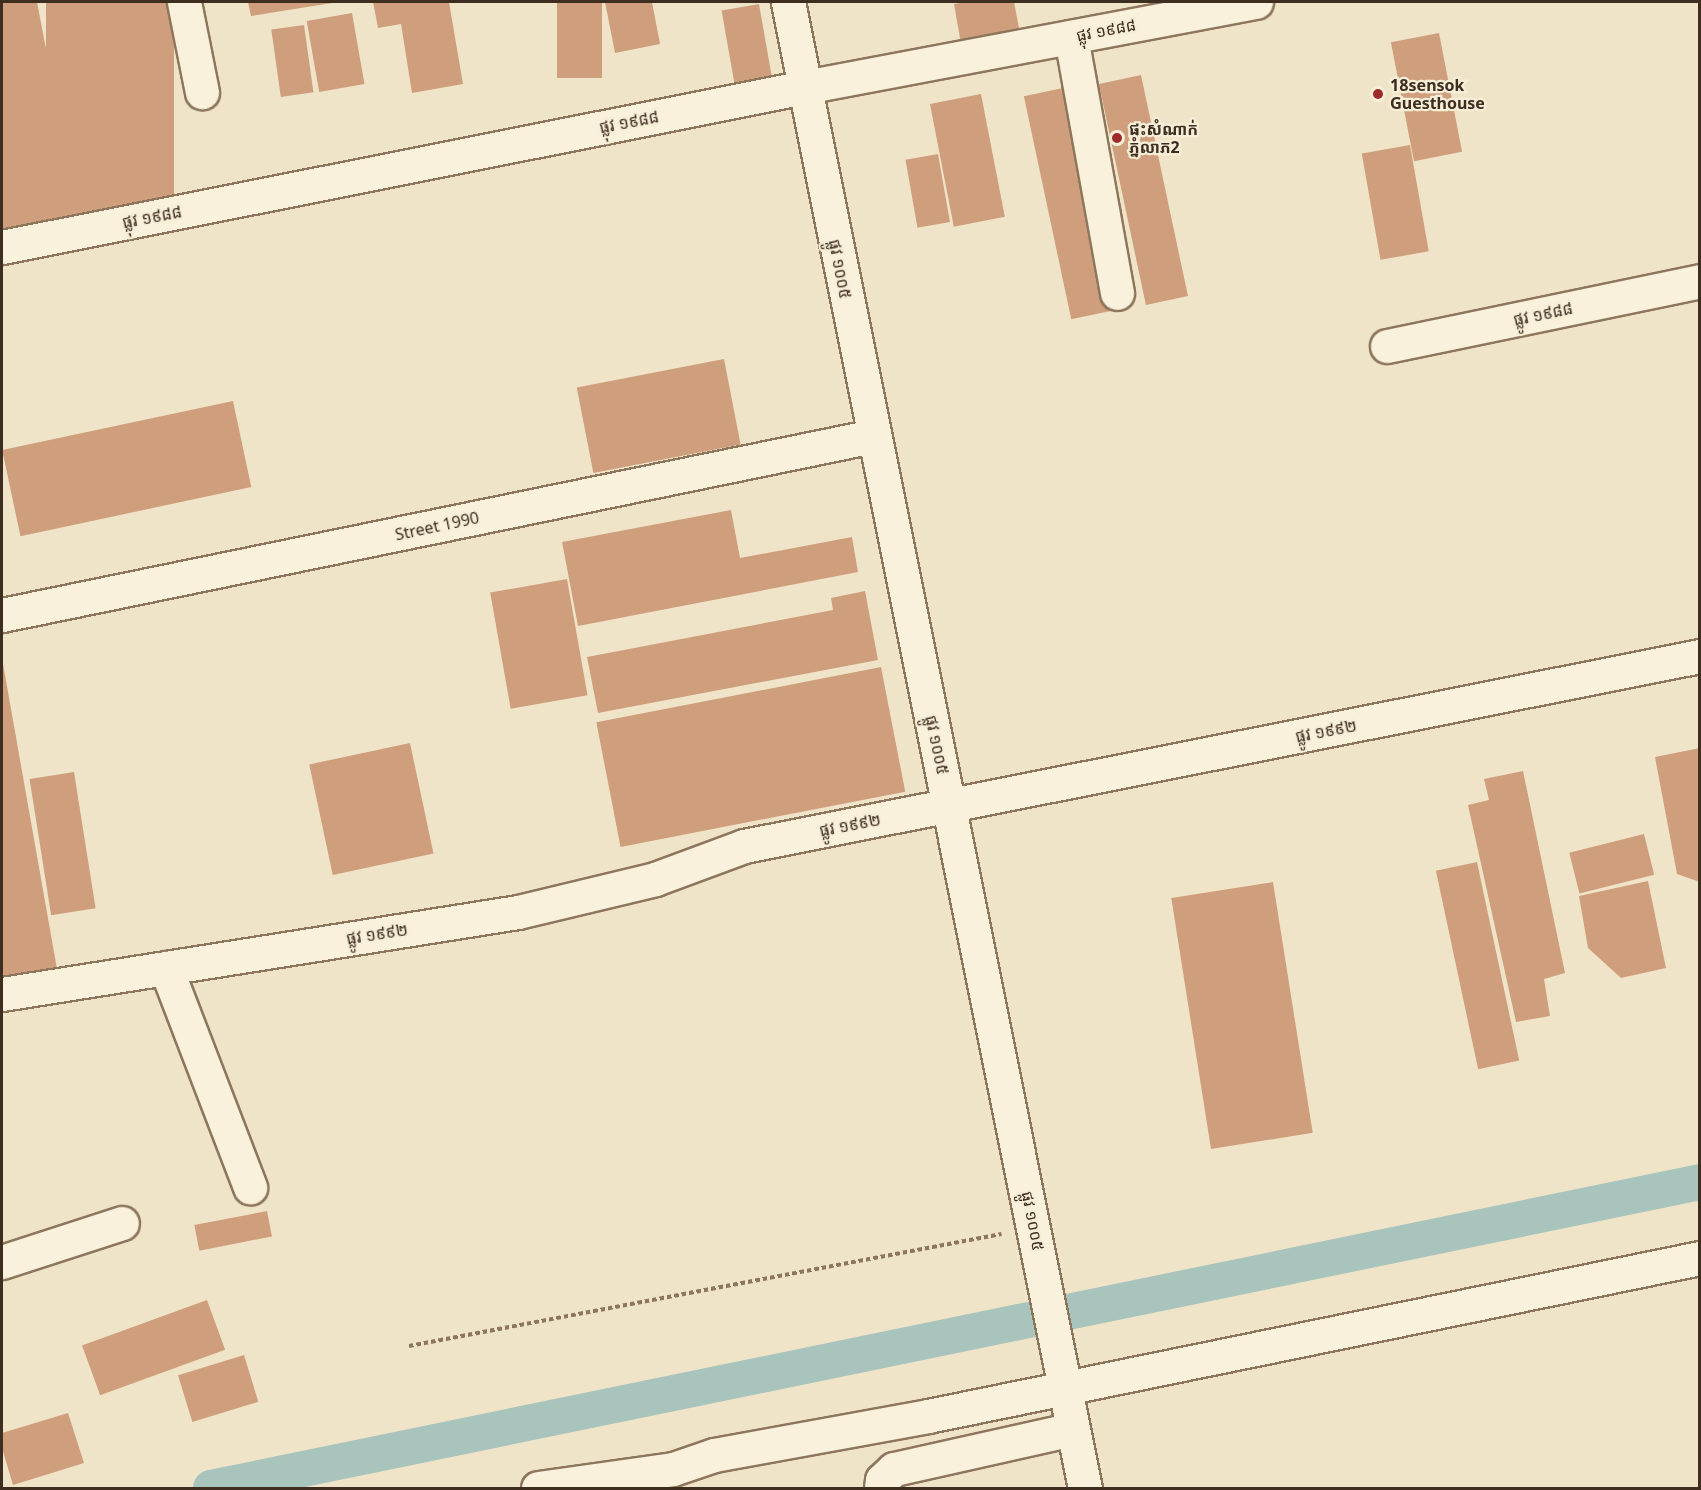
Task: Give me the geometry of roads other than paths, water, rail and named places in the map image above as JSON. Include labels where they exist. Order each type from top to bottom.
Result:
[{"type":"street","points":[[184,2],[202,92]]},
{"type":"street","name":"ផ្លូវ ១០០៥","points":[[788,2],[1085,1488]]},
{"type":"street","name":"ផ្លុវ ១៩៨៨","points":[[2,247],[805,87],[1257,2]]},
{"type":"street","points":[[1071,37],[1118,293]]},
{"type":"street","name":"ផ្លូវ ១៩៨៨","points":[[1387,346],[1700,281]]},
{"type":"street","name":"Street 1990","points":[[2,615],[873,436]]},
{"type":"street","name":"ផ្លូវ ១៩៩២","points":[[2,994],[518,912],[655,879],[744,846],[1700,656]]},
{"type":"street","points":[[166,968],[250,1187]]},
{"type":"street","points":[[2,1262],[122,1223]]},
{"type":"street","points":[[538,1488],[673,1469],[714,1455],[928,1416],[1063,1378],[1700,1258]]},
{"type":"street","points":[[881,1488],[882,1480],[894,1469],[1073,1429]]},
{"type":"waterway","points":[[211,1488],[1700,1182]]},
{"type":"place","name":"18sensok Guesthouse","points":[[1378,94]]},
{"type":"place","name":"ផ្ទះសំណាក់ ភ្នំលាភ2","points":[[1117,138]]}]
